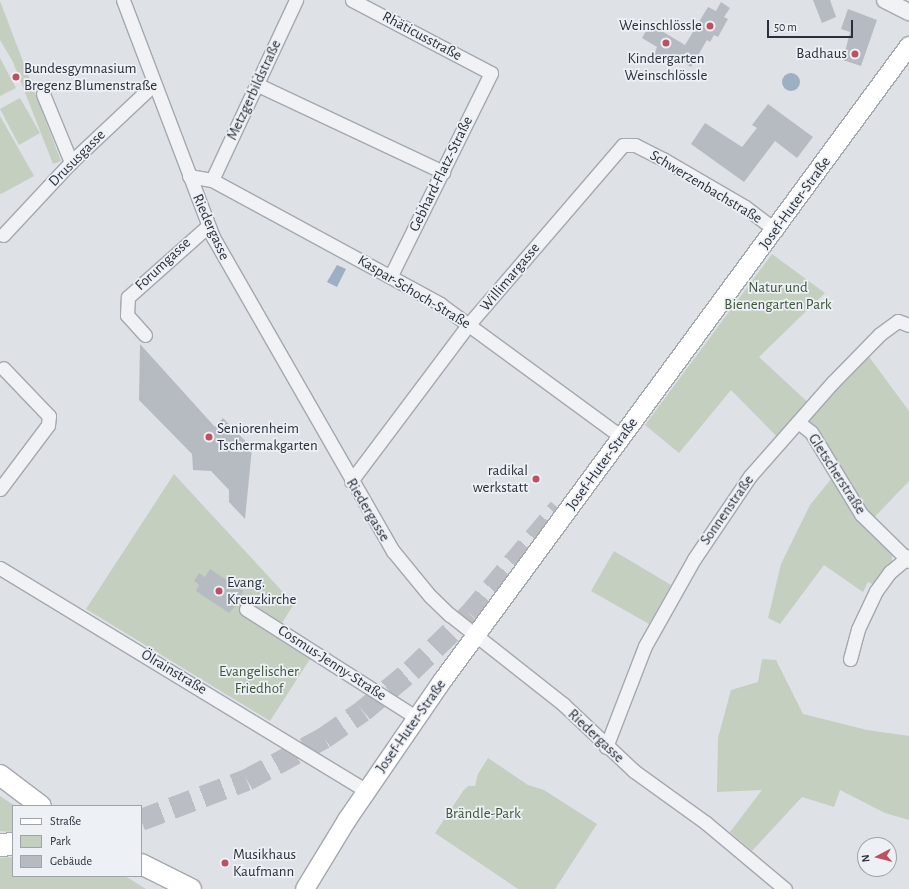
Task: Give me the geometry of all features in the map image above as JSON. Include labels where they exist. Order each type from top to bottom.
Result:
[{"type":"highway","points":[[0,845],[12,844]]},
{"type":"main road","name":"Josef-Huter-Straße","points":[[305,889],[367,791],[416,718],[475,635],[776,230],[909,46]]},
{"type":"main road","points":[[0,775],[40,805]]},
{"type":"main road","points":[[142,864],[191,889]]},
{"type":"street","name":"Riedergasse","points":[[123,0],[208,226],[350,481],[393,551],[411,575],[430,596],[475,635],[563,704],[606,747],[706,823],[785,889]]},
{"type":"street","name":"Metzgerbildstraße","points":[[212,180],[296,0]]},
{"type":"street","name":"Rhäticusstraße","points":[[352,0],[491,73]]},
{"type":"street","points":[[885,0],[909,12]]},
{"type":"street","name":"Gebhard-Flatz-Straße","points":[[391,275],[491,73]]},
{"type":"street","name":"Drususgasse","points":[[3,235],[71,162],[154,84]]},
{"type":"street","points":[[256,84],[443,172]]},
{"type":"street","points":[[43,94],[71,162]]},
{"type":"street","name":"Willimargasse","points":[[350,481],[469,324],[623,145],[635,145]]},
{"type":"street","name":"Schwerzenbachstraße","points":[[635,145],[746,207],[776,230]]},
{"type":"street","name":"Kaspar-Schoch-Straße","points":[[189,176],[212,180],[391,275],[469,324],[622,437]]},
{"type":"street","name":"Forumgasse","points":[[145,336],[129,318],[126,308],[130,294],[208,226]]},
{"type":"street","name":"Sonnenstraße","points":[[606,747],[645,646],[694,559],[750,476],[880,334],[898,321],[909,325]]},
{"type":"street","points":[[0,489],[48,425],[49,416],[3,368]]},
{"type":"street","name":"Gletscherstraße","points":[[798,422],[811,432],[860,514],[908,558]]},
{"type":"street","points":[[850,659],[858,629],[876,591],[890,572],[908,558]]},
{"type":"street","name":"Ölrainstraße","points":[[0,568],[367,791]]},
{"type":"street","name":"Cosmus-Jenny-Straße","points":[[246,609],[416,718]]},
{"type":"green space","points":[[0,1],[61,161],[53,164],[13,62],[0,40]]},
{"type":"green space","points":[[0,58],[16,88],[0,96]]},
{"type":"green space","points":[[20,98],[40,133],[19,145],[0,109]]},
{"type":"green space","points":[[0,116],[34,176],[1,194],[0,193]]},
{"type":"green space","name":"Natur und Bienengarten Park","points":[[772,254],[825,293],[759,357],[813,407],[867,354],[909,411],[909,481],[866,526],[892,552],[892,562],[874,585],[868,582],[863,592],[824,565],[780,624],[768,618],[781,564],[810,505],[832,478],[808,437],[797,431],[784,444],[731,390],[679,453],[645,425]]},
{"type":"green space","name":"Evangelischer Friedhof","points":[[174,474],[294,604],[274,636],[310,659],[270,721],[86,609]]},
{"type":"green space","points":[[614,551],[671,585],[649,624],[591,591]]},
{"type":"green space","points":[[762,659],[776,660],[803,714],[867,730],[909,736],[909,820],[885,813],[840,790],[834,807],[802,797],[752,851],[730,832],[762,790],[717,792],[718,738],[731,690],[758,682]]},
{"type":"green space","name":"Brändle-Park","points":[[488,758],[528,785],[544,790],[597,824],[555,889],[518,889],[435,833],[463,791],[468,786],[475,786],[478,774]]},
{"type":"green space","points":[[0,796],[14,805],[12,805],[12,832],[0,831]]},
{"type":"green space","points":[[12,857],[12,877],[127,877],[146,889],[0,889],[0,858]]},
{"type":"water","points":[[787,73],[795,73],[800,78],[798,89],[795,91],[787,91],[782,86],[782,78]]},
{"type":"water","points":[[337,265],[346,269],[337,287],[327,282]]},
{"type":"building","points":[[813,0],[830,0],[836,17],[822,23]]},
{"type":"building","points":[[721,2],[730,8],[724,17],[728,19],[718,37],[714,35],[710,42],[707,40],[691,67],[677,58],[673,65],[654,54],[657,47],[642,38],[650,24],[685,45],[708,7],[716,11]]},
{"type":"building","points":[[848,9],[877,20],[861,66],[843,60],[850,32],[841,29]]},
{"type":"building","points":[[768,104],[813,137],[797,158],[775,141],[744,182],[691,144],[705,123],[742,147],[757,128],[752,125]]},
{"type":"building","name":"Seniorenheim Tschermakgarten","points":[[140,344],[215,427],[223,418],[252,448],[245,519],[229,502],[229,490],[211,471],[193,470],[192,454],[139,400]]},
{"type":"building","name":"Evang. Kreuzkirche","points":[[210,569],[243,591],[239,602],[229,613],[196,591],[199,585],[194,581],[199,573],[205,577]]},
{"type":"tunnel","points":[[142,820],[247,780],[324,738],[363,711],[411,671],[470,614],[559,509]]},
{"type":"place","name":"Weinschlössle","points":[[710,26]]},
{"type":"place","name":"Kindergarten Weinschlössle","points":[[666,43]]},
{"type":"place","name":"Badhaus","points":[[855,54]]},
{"type":"place","name":"Bundesgymnasium Bregenz Blumenstraße","points":[[16,77]]},
{"type":"place","name":"Seniorenheim Tschermakgarten","points":[[209,437]]},
{"type":"place","name":"radikal werkstatt","points":[[536,479]]},
{"type":"place","name":"Evang. Kreuzkirche","points":[[219,591]]},
{"type":"place","name":"Musikhaus Kaufmann","points":[[225,863]]}]
